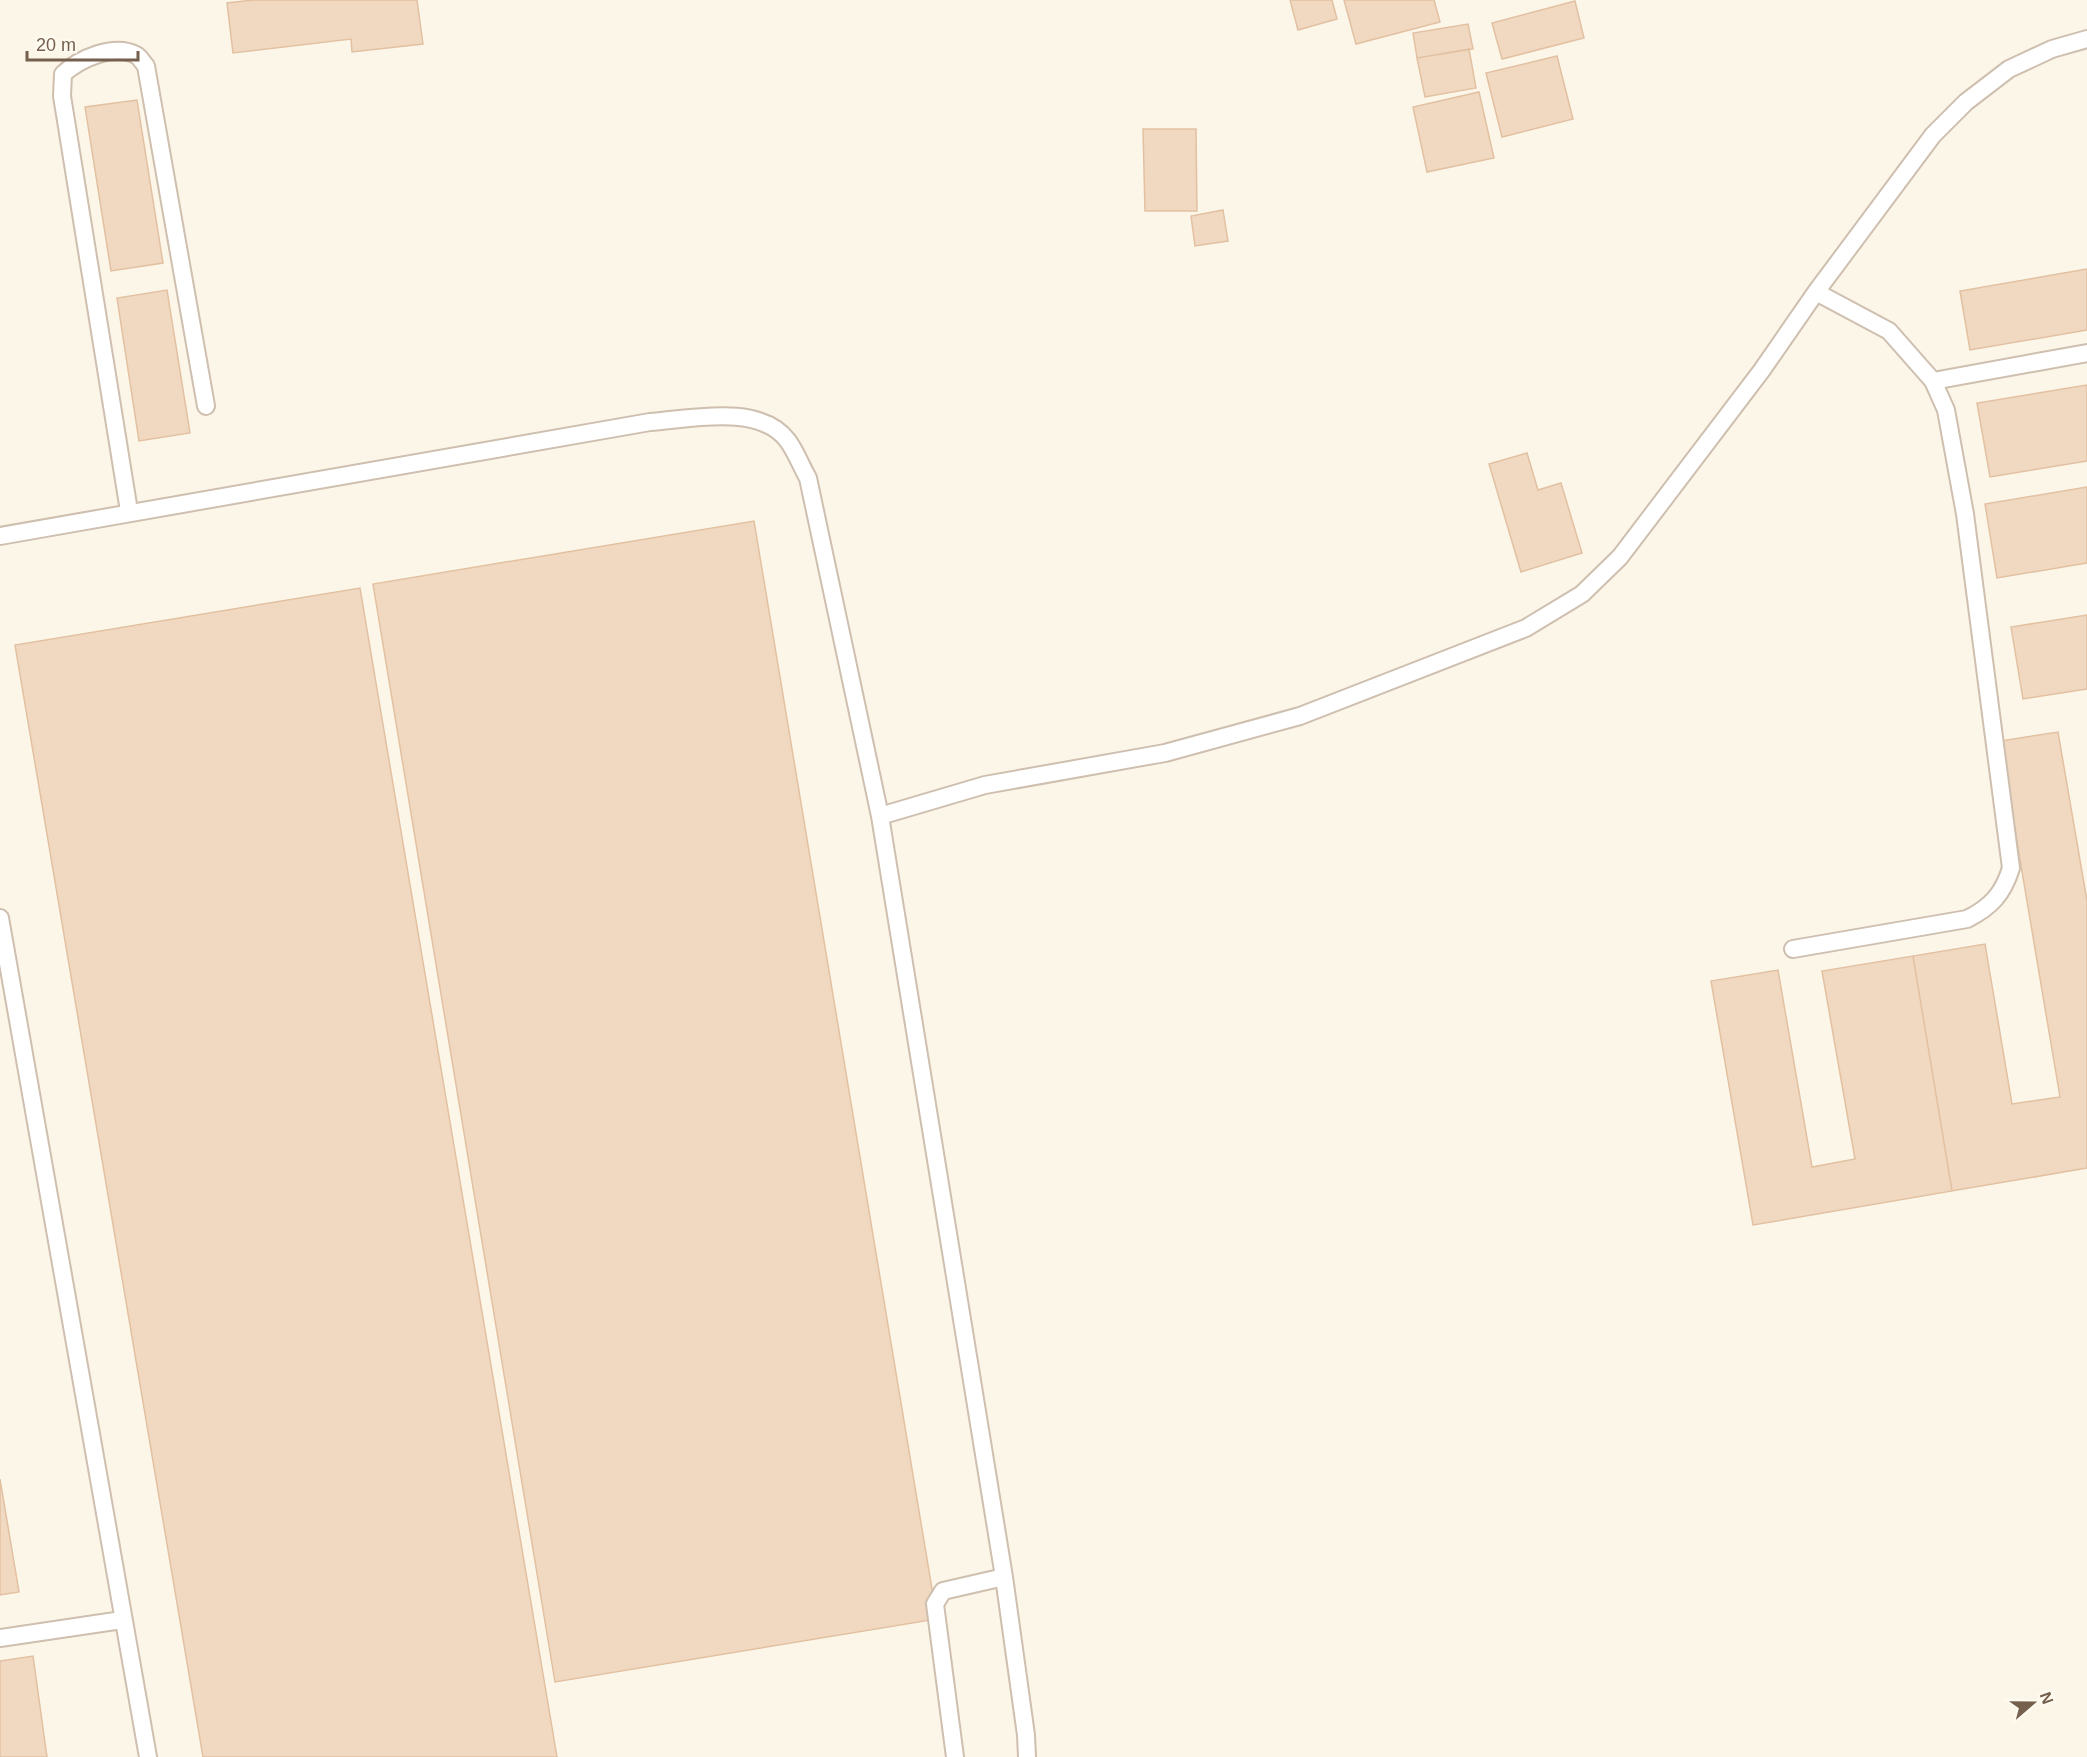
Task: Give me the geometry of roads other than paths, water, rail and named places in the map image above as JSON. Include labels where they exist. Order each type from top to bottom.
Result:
[{"type":"lane","points":[[880,816],[985,785],[1165,753],[1229,737],[1366,692],[1449,656],[1526,628],[1582,594],[1620,557],[1762,370],[1816,292],[1934,135],[1966,102],[2009,69],[2052,49],[2087,39]]},
{"type":"lane","points":[[129,511],[62,96],[63,74],[76,62],[119,52],[137,55],[146,66],[206,406]]},
{"type":"lane","points":[[1793,949],[1967,919],[1985,910],[1999,896],[2011,868],[1965,514],[1946,410],[1933,381],[1889,331],[1816,292]]},
{"type":"lane","points":[[1933,381],[2087,353]]},
{"type":"lane","points":[[0,536],[129,511],[650,422],[743,416],[769,424],[787,440],[808,478],[880,816],[1004,1577],[1027,1757]]},
{"type":"lane","points":[[0,918],[122,1620],[148,1757]]},
{"type":"lane","points":[[955,1757],[935,1604],[943,1591],[1004,1577]]},
{"type":"lane","points":[[0,1638],[122,1620]]}]
